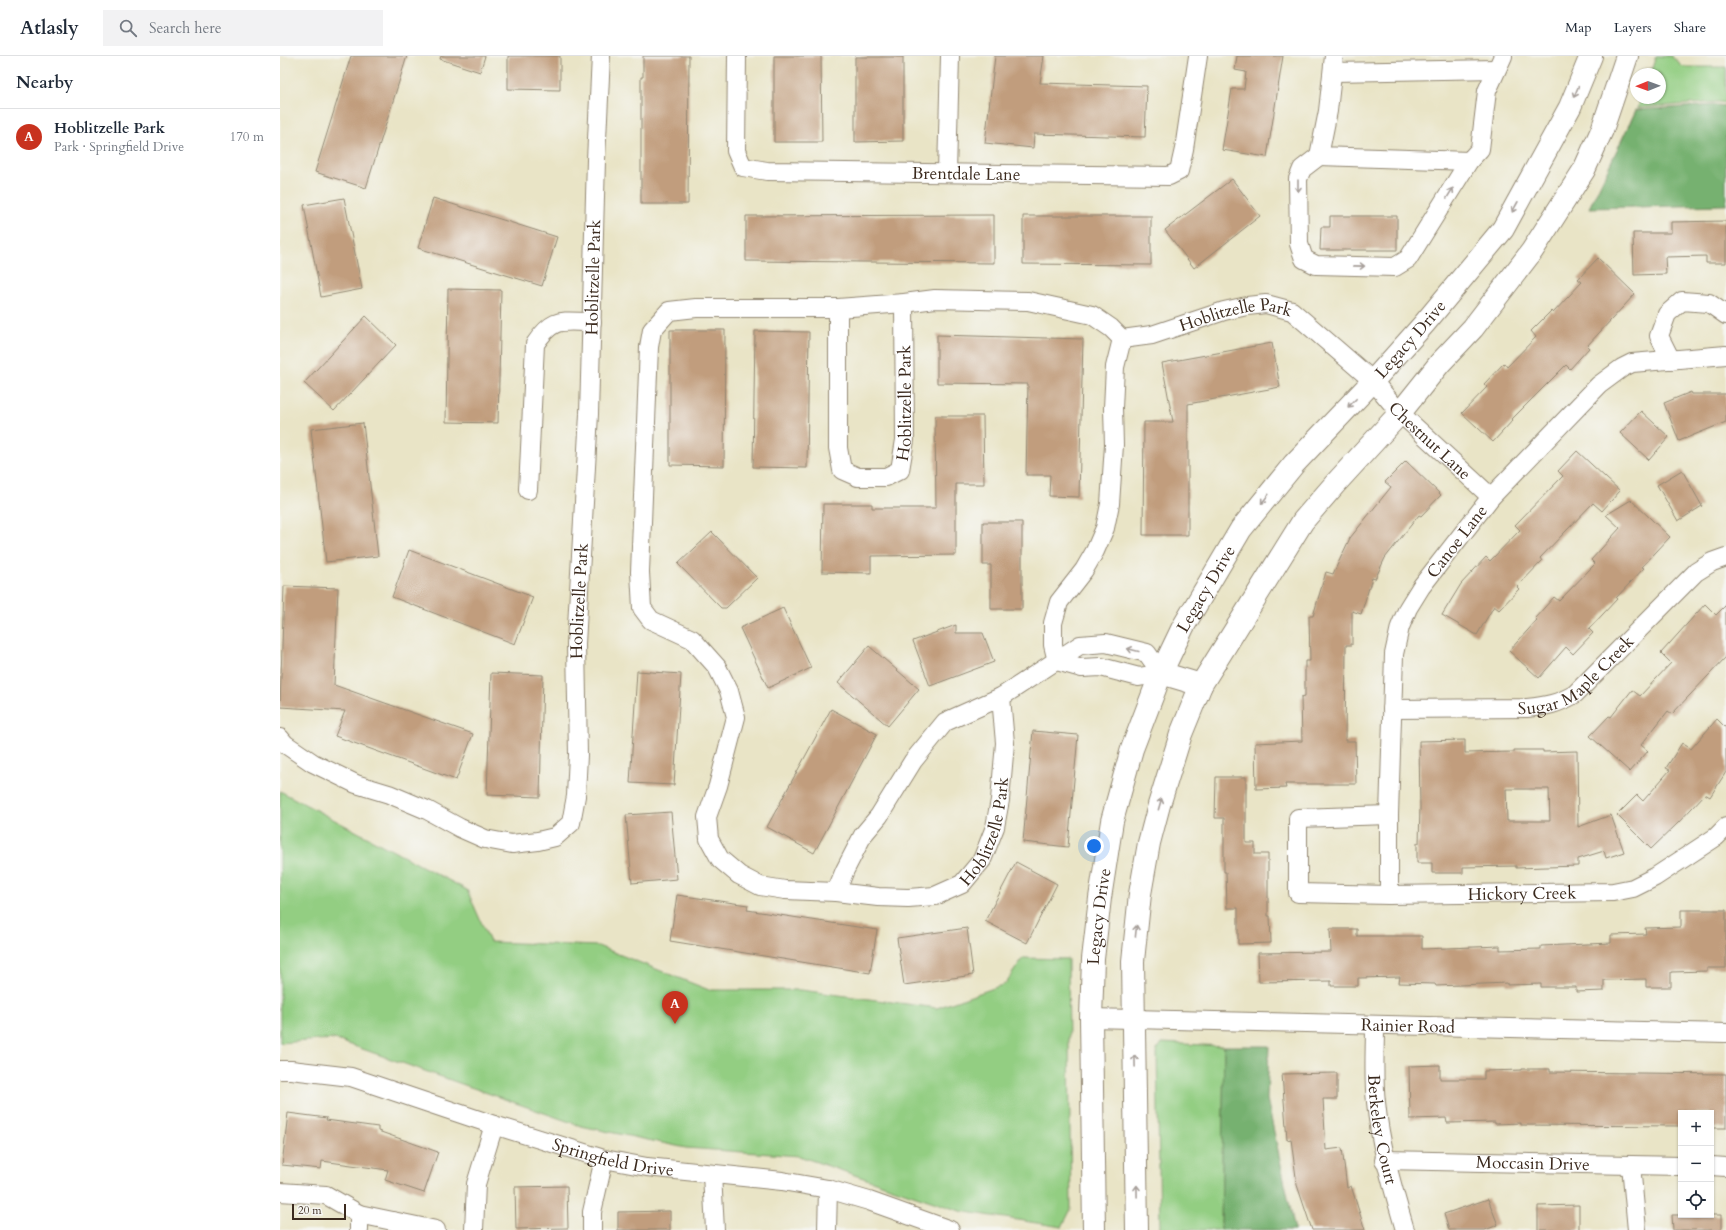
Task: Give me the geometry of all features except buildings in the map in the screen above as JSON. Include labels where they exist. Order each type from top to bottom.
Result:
[{"type":"main road","name":"Legacy Drive","points":[[1094,1230],[1091,1018],[1093,959],[1100,898],[1112,821],[1132,749],[1161,673],[1183,627],[1241,529],[1294,464],[1424,324],[1503,229],[1570,107],[1591,56]]},
{"type":"main road","points":[[1137,1230],[1133,961],[1140,894],[1159,805],[1181,734],[1201,684],[1303,521],[1400,413],[1440,363],[1473,328],[1532,251],[1584,170],[1602,130],[1626,56]]},
{"type":"main road","points":[[1161,673],[1201,684]]},
{"type":"street","name":"Hoblitzelle Park","points":[[280,738],[285,744],[313,763],[356,784],[389,794],[427,810],[460,828],[485,839],[512,844],[555,838],[571,823],[576,796],[578,755],[576,644],[589,414],[596,160],[601,56]]},
{"type":"street","name":"Brentdale Lane","points":[[737,56],[736,151],[743,167],[767,171],[1169,176],[1178,170],[1184,149],[1198,56]]},
{"type":"street","points":[[947,173],[950,56]]},
{"type":"street","points":[[1319,156],[1328,111],[1333,64],[1499,63],[1487,91],[1480,149],[1469,161],[1408,259],[1395,267],[1316,265],[1304,259],[1299,244],[1298,179],[1302,169],[1319,156],[1469,161]]},
{"type":"street","name":"Hoblitzelle Park","points":[[1001,696],[1005,743],[1000,800],[995,827],[982,860],[962,884],[935,896],[908,898],[878,897],[836,892],[785,890],[760,886],[739,875],[720,859],[709,839],[707,817],[718,786],[736,718],[729,691],[717,667],[692,639],[651,620],[642,608],[640,572],[649,347],[652,330],[669,311],[759,307],[838,308],[904,304],[935,299],[1028,301],[1092,314],[1111,328],[1122,339],[1152,335],[1210,316],[1247,306],[1266,304],[1292,311],[1372,381]]},
{"type":"street","points":[[1671,360],[1659,336],[1667,314],[1682,301],[1709,303],[1726,316]]},
{"type":"street","name":"Hoblitzelle Park","points":[[838,308],[838,448],[842,470],[858,477],[886,477],[900,470],[905,440],[904,304]]},
{"type":"street","points":[[528,490],[535,344],[544,330],[556,322],[592,322]]},
{"type":"street","points":[[1057,661],[1053,645],[1053,623],[1059,602],[1084,570],[1095,551],[1106,522],[1110,504],[1114,444],[1113,408],[1115,367],[1122,339]]},
{"type":"street","name":"Canoe Lane","points":[[1389,895],[1389,815],[1394,654],[1400,627],[1408,608],[1420,587],[1491,497],[1599,385],[1622,368],[1632,363],[1726,355]]},
{"type":"street","name":"Chestnut Lane","points":[[1372,381],[1400,413],[1491,497]]},
{"type":"street","name":"Sugar Maple Creek","points":[[1392,709],[1527,708],[1544,707],[1560,703],[1575,694],[1696,572],[1712,562],[1726,557]]},
{"type":"street","points":[[836,892],[845,870],[863,835],[879,816],[913,760],[945,722],[1001,696],[1080,645],[1106,643],[1147,653],[1161,673],[1139,677],[1101,667],[1082,668],[1057,661]]},
{"type":"street","name":"Hickory Creek","points":[[1389,815],[1298,818],[1298,893],[1389,895],[1613,892],[1633,888],[1655,878],[1723,836]]},
{"type":"street","name":"Rainier Road","points":[[1091,1018],[1375,1026],[1726,1033]]},
{"type":"street","name":"Berkeley Court","points":[[1375,1026],[1375,1100],[1384,1160],[1405,1230]]},
{"type":"street","name":"Springfield Drive","points":[[280,1070],[351,1077],[494,1126],[604,1159],[647,1167],[782,1181],[828,1189],[870,1201],[950,1230]]},
{"type":"street","points":[[474,1230],[476,1184],[494,1126]]},
{"type":"street","points":[[592,1230],[592,1212],[604,1159]]},
{"type":"street","name":"Moccasin Drive","points":[[1384,1160],[1678,1166]]},
{"type":"street","points":[[1631,1165],[1637,1230]]},
{"type":"street","points":[[1714,1166],[1726,1167]]},
{"type":"street","points":[[712,1174],[715,1230]]},
{"type":"street","points":[[827,1230],[828,1189]]},
{"type":"street","points":[[280,1192],[326,1195],[359,1222],[436,1230]]},
{"type":"green space","points":[[1656,56],[1671,56],[1683,67],[1726,67],[1726,103],[1718,102],[1638,108],[1639,104],[1666,104],[1666,68],[1652,68]]},
{"type":"green space","points":[[1717,105],[1726,106],[1726,205],[1589,208],[1636,110]]},
{"type":"green space","points":[[280,791],[467,890],[490,942],[598,946],[709,990],[801,990],[937,1008],[1005,984],[1023,958],[1068,959],[1071,1209],[1062,1227],[960,1211],[799,1156],[686,1148],[581,1126],[334,1039],[280,1043]]},
{"type":"green space","points":[[1162,1043],[1224,1046],[1221,1230],[1160,1230],[1157,1050]]},
{"type":"green space","points":[[1224,1046],[1269,1046],[1267,1099],[1295,1230],[1221,1230]]},
{"type":"place","name":"Hoblitzelle Park","points":[[675,1024]]}]
